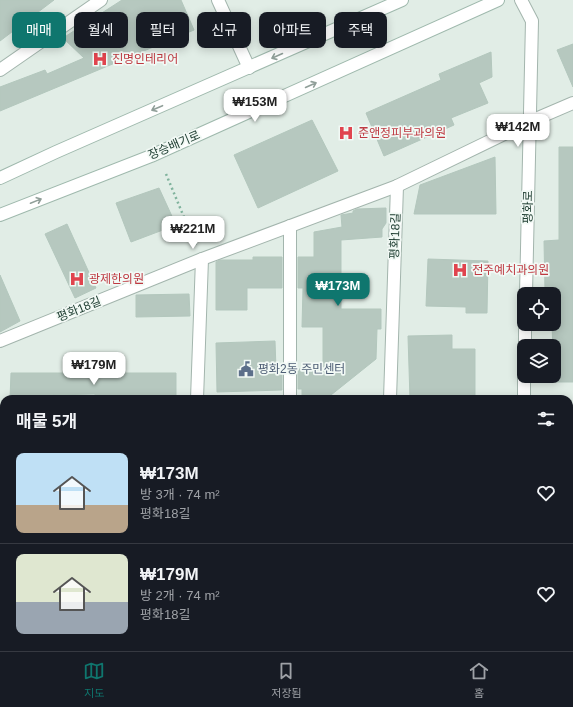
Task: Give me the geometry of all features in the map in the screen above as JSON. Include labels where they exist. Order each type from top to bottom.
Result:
[{"type":"street","points":[[0,70],[100,0]]},
{"type":"street","points":[[218,0],[249,68]]},
{"type":"street","points":[[0,178],[402,0]]},
{"type":"street","name":"장승배기로","points":[[0,215],[151,156],[498,0]]},
{"type":"street","name":"평화로","points":[[521,0],[532,21],[526,287]]},
{"type":"street","points":[[397,186],[530,121],[573,103]]},
{"type":"street","name":"평화18길","points":[[0,341],[202,259],[397,186],[390,395]]},
{"type":"street","points":[[290,226],[290,395]]},
{"type":"street","points":[[197,395],[202,259]]},
{"type":"street","points":[[524,383],[524,395]]},
{"type":"path","points":[[166,174],[202,259]]},
{"type":"building","points":[[0,0],[54,0],[38,12],[12,12],[12,32],[0,41]]},
{"type":"building","points":[[122,0],[181,0],[186,12],[136,12],[136,48],[151,48],[0,111],[0,87],[45,70],[47,74],[84,58],[66,41],[66,36],[74,31],[74,48],[128,48],[128,12],[103,12]]},
{"type":"building","points":[[189,18],[194,30],[189,32]]},
{"type":"building","points":[[573,44],[573,87],[557,50]]},
{"type":"building","points":[[491,52],[492,77],[479,83],[488,103],[451,118],[454,125],[384,156],[366,113],[441,80],[439,74]]},
{"type":"building","points":[[312,120],[338,171],[258,208],[234,155]]},
{"type":"building","points":[[559,147],[573,147],[573,382],[561,382],[561,339],[553,339],[552,331],[561,331],[561,287],[545,287],[544,241],[559,240]]},
{"type":"building","points":[[495,157],[496,214],[414,214],[420,185]]},
{"type":"building","points":[[159,188],[176,225],[131,242],[116,203]]},
{"type":"building","points":[[386,208],[386,223],[382,229],[382,237],[341,240],[341,309],[381,309],[381,329],[377,329],[376,359],[331,395],[302,395],[302,389],[298,389],[298,369],[323,370],[323,327],[302,327],[303,288],[298,288],[298,257],[314,257],[314,232],[342,227],[341,215],[353,213],[353,211],[357,209]]},
{"type":"building","points":[[67,224],[96,288],[75,298],[45,234]]},
{"type":"building","points":[[253,257],[282,257],[282,288],[247,288],[247,310],[216,310],[216,262],[220,260],[253,260]]},
{"type":"building","points":[[428,259],[488,261],[487,313],[466,313],[466,307],[426,306]]},
{"type":"building","points":[[0,275],[20,321],[0,332]]},
{"type":"building","points":[[189,294],[190,316],[136,317],[136,295]]},
{"type":"building","points":[[452,335],[452,349],[475,349],[475,395],[410,395],[408,336]]},
{"type":"building","points":[[275,341],[276,369],[282,369],[282,390],[217,392],[216,343]]},
{"type":"building","points":[[11,373],[176,373],[176,395],[10,395]]},
{"type":"place","name":"진명인테리어","points":[[100,59]]},
{"type":"place","name":"준앤정피부과의원","points":[[346,133]]},
{"type":"place","name":"전주예치과의원","points":[[460,270]]},
{"type":"place","name":"광제한의원","points":[[77,279]]},
{"type":"place","name":"평화2동 주민센터","points":[[246,369]]}]
